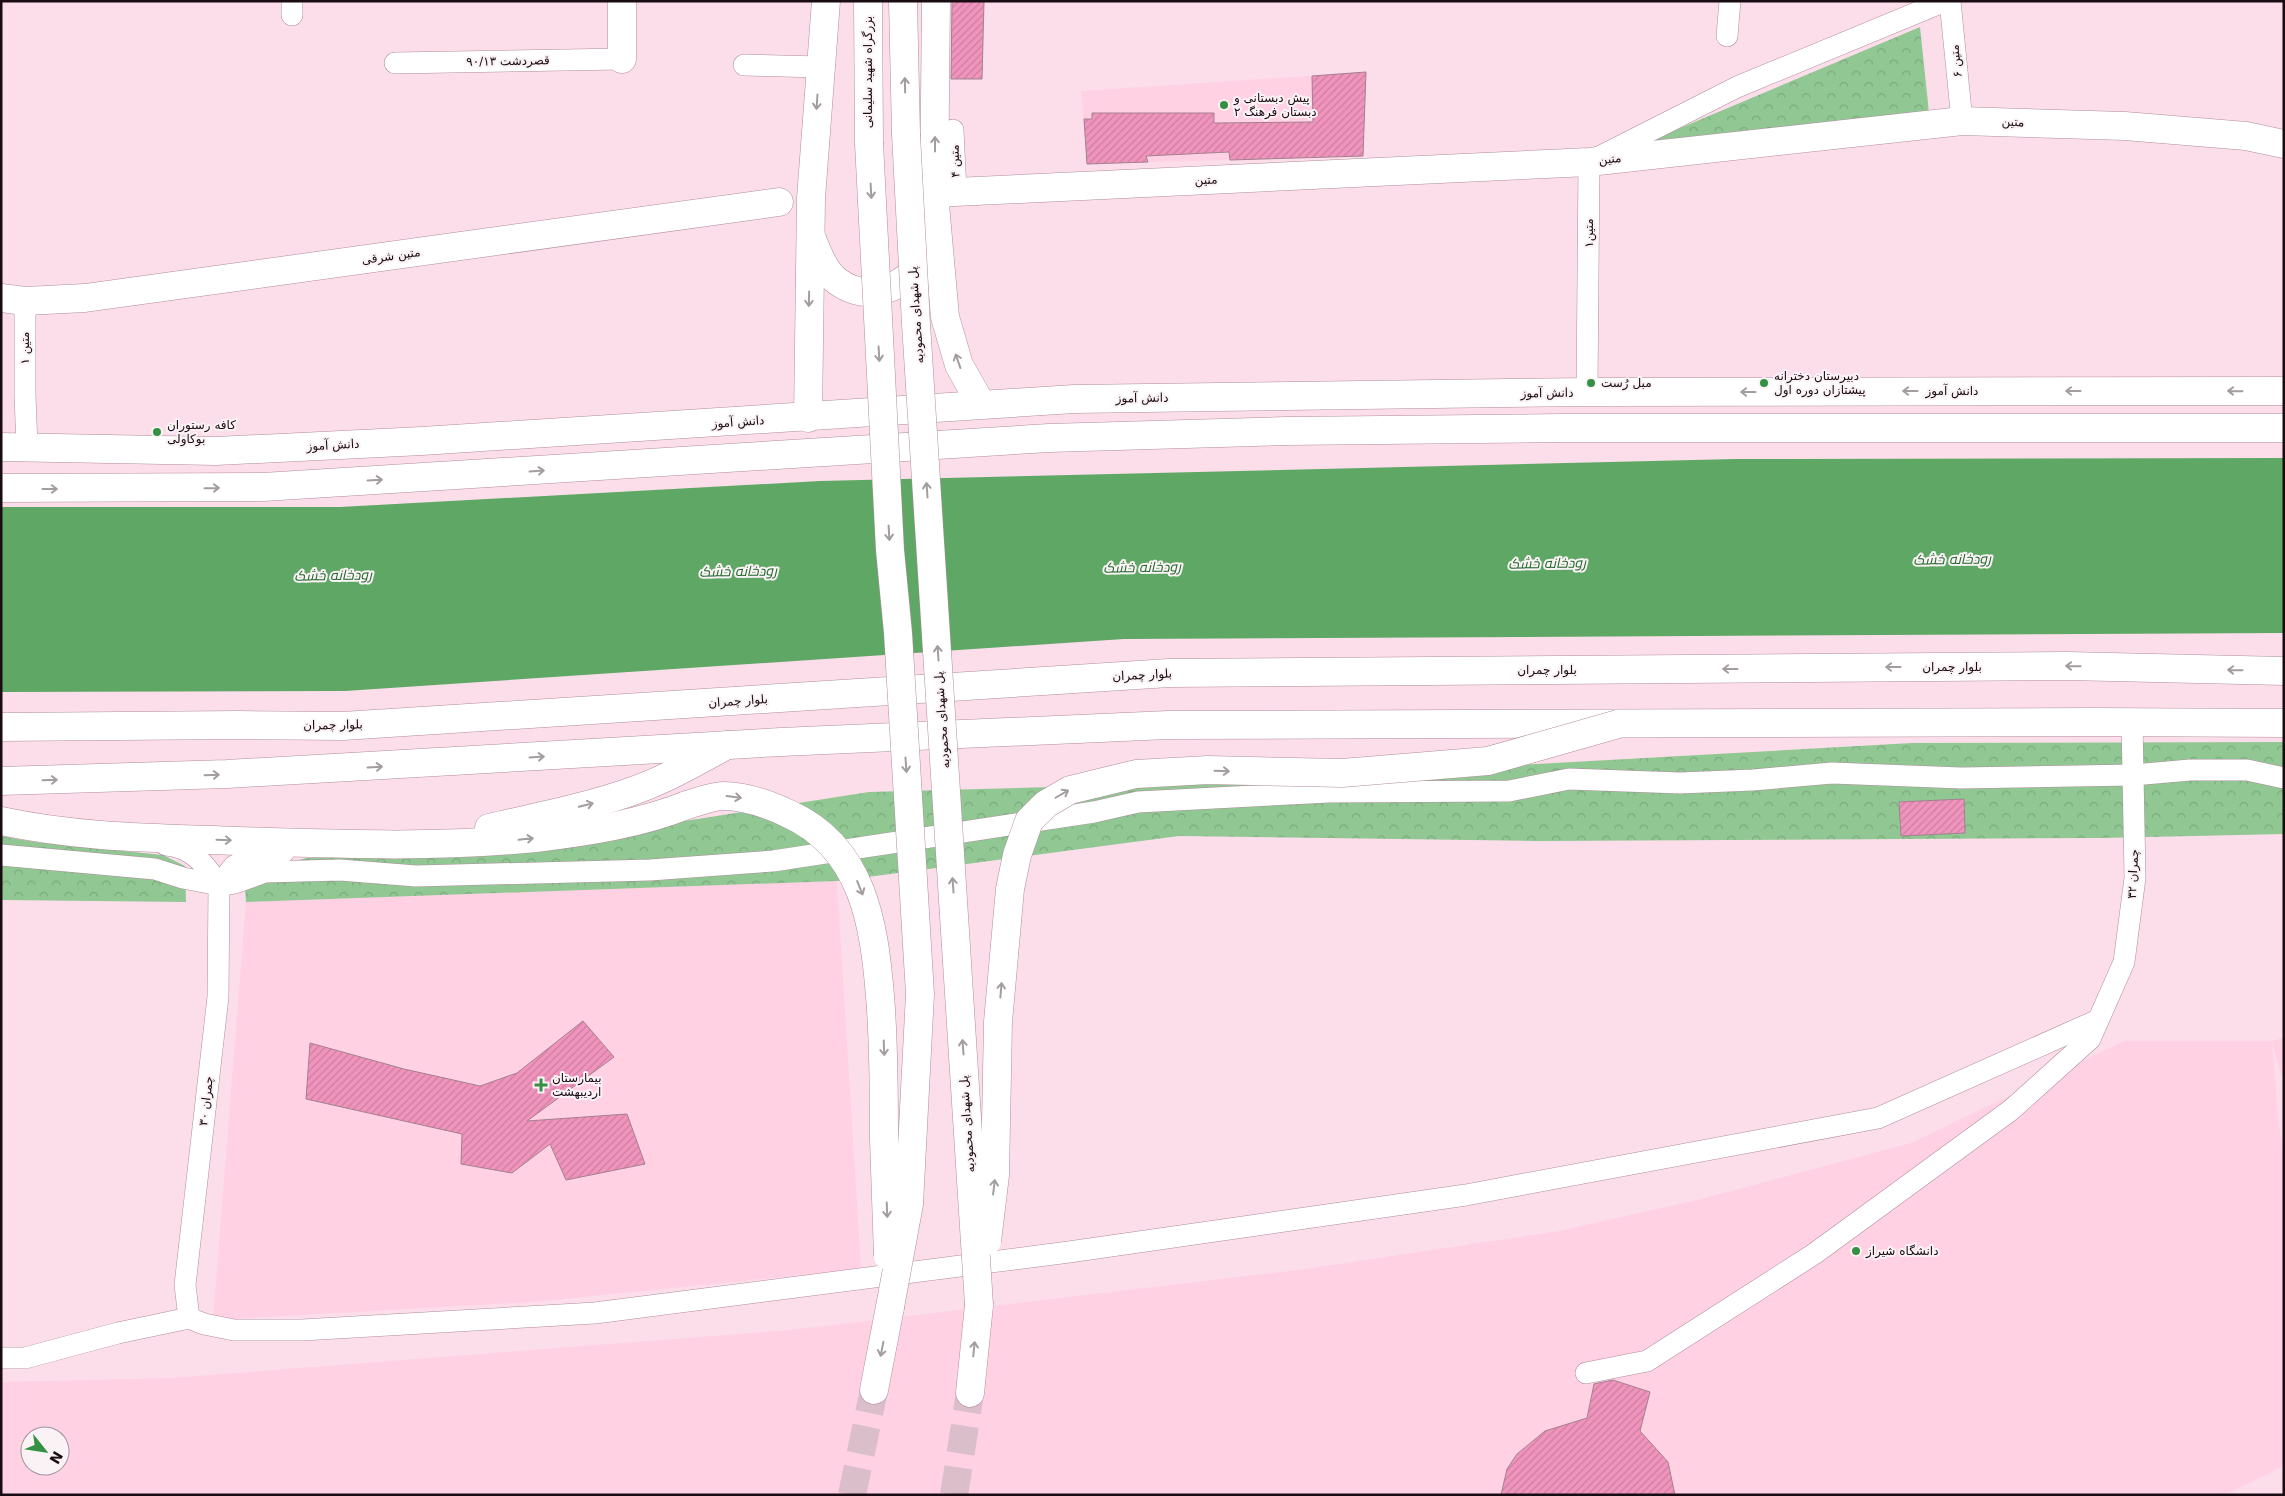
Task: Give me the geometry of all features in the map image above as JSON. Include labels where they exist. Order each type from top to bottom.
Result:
[{"type":"main road","points":[[622,1],[622,59]]},
{"type":"main road","points":[[808,418],[810,235],[826,1]]},
{"type":"main road","name":"بزرگراه شهید سلیمانی","points":[[868,1],[869,143],[888,512],[898,633],[920,994],[910,1204],[890,1308]]},
{"type":"main road","name":"پل شهدای محمودیه","points":[[903,1],[906,134],[916,324],[979,1305]]},
{"type":"main road","points":[[810,235],[824,265],[836,280],[854,290],[886,291],[902,282],[925,258],[945,192],[936,1]]},
{"type":"main road","name":"متین","points":[[945,192],[1589,162],[1962,121],[2125,126],[2246,136],[2284,144]]},
{"type":"main road","name":"متین شرقی","points":[[13,299],[95,297],[779,202]]},
{"type":"main road","points":[[936,221],[945,318],[959,365],[980,404]]},
{"type":"main road","name":"دانش آموز","points":[[14,447],[216,451],[808,418],[980,404],[1084,398],[1587,392],[2284,391]]},
{"type":"main road","points":[[1,488],[262,487],[1040,438],[1258,432],[1540,428],[2284,428]]},
{"type":"main road","name":"بلوار چمران","points":[[1,727],[343,726],[1169,673],[2067,666],[2284,671]]},
{"type":"main road","points":[[1,781],[247,773],[728,745],[1168,725],[2284,723]]},
{"type":"main road","points":[[970,1393],[995,1175],[998,1022],[1010,889],[1017,855],[1029,821],[1046,804],[1070,790],[1136,774],[1208,770],[1342,773],[1488,761],[1618,724]]},
{"type":"main road","points":[[437,844],[487,828],[631,792],[673,774],[728,745]]},
{"type":"main road","points":[[1,821],[42,830],[94,836],[388,845],[489,843],[580,833],[662,815],[687,805],[722,796],[760,802],[792,815],[816,831],[834,848],[859,885],[872,922],[877,956],[884,1046],[884,1140],[890,1308],[874,1390]]},
{"type":"street","points":[[1727,36],[1730,1]]},
{"type":"street","points":[[1589,162],[1738,87],[1946,1]]},
{"type":"street","name":"۶ متین","points":[[1950,1],[1962,121]]},
{"type":"street","name":"۹۰/۱۳ قصردشت","points":[[395,63],[622,59]]},
{"type":"street","points":[[744,65],[820,67]]},
{"type":"street","name":"۴ متین","points":[[945,192],[953,130]]},
{"type":"street","name":"متین۱","points":[[1587,392],[1589,162]]},
{"type":"street","name":"متین ۱","points":[[13,299],[25,395],[14,447]]},
{"type":"street","name":"۳۲ چمران","points":[[1586,1373],[1647,1360],[1814,1254],[2011,1110],[2090,1039],[2124,962],[2135,878],[2132,722]]},
{"type":"street","points":[[1,855],[155,869],[183,878],[218,885],[235,883],[266,872],[340,870],[416,876],[650,870],[774,861],[1094,812],[1138,802],[1329,792],[1509,791],[1569,779],[1680,783],[1753,780],[1832,773],[1962,778],[2133,775],[2190,770],[2247,770],[2284,778]]},
{"type":"street","points":[[94,836],[175,846],[188,850],[205,864],[218,885]]},
{"type":"street","points":[[218,885],[234,866],[257,855],[325,848],[388,845]]},
{"type":"street","name":"۳۰ چمران","points":[[189,1318],[185,1285],[218,997],[218,885]]},
{"type":"street","points":[[1,1358],[25,1358],[118,1333],[189,1318],[204,1324],[234,1330],[302,1330],[595,1313],[1069,1252],[1466,1196],[1878,1118],[2098,1020]]},
{"type":"shaded area","name":"پیش دبستانی و دبستان فرهنگ ۲","points":[[1366,72],[1363,156],[1087,164],[1081,91]]},
{"type":"shaded area","name":"بیمارستان اردیبهشت","points":[[837,881],[861,1269],[534,1302],[213,1320],[246,902]]},
{"type":"shaded area","name":"دانشگاه شیراز","points":[[2284,1038],[2284,1083],[2272,1044],[2279,1126],[2284,1153],[2284,1459],[2282,1467],[2225,1495],[1,1495],[1,1382],[171,1378],[790,1330],[1298,1270],[1559,1231],[1701,1199],[1911,1143],[2124,1041],[2271,1041]]},
{"type":"green space","points":[[1920,27],[1929,113],[1628,150]]},
{"type":"green space","points":[[2284,742],[2284,834],[2101,838],[1537,841],[1179,836],[837,881],[246,902],[244,871],[308,858],[501,850],[869,792],[1197,783],[1912,743]]},
{"type":"green space","points":[[1,836],[35,842],[163,855],[185,866],[186,902],[1,900]]},
{"type":"water","name":"رودخانه خشک","points":[[2284,458],[2284,633],[1124,639],[345,691],[1,692],[1,507],[340,507],[820,481],[1736,459]]},
{"type":"building","points":[[952,1],[984,1],[982,79],[951,79]]},
{"type":"building","name":"پیش دبستانی و دبستان فرهنگ ۲","points":[[1366,72],[1363,156],[1230,160],[1229,152],[1146,156],[1148,162],[1087,164],[1084,119],[1092,119],[1092,113],[1214,113],[1214,123],[1313,122],[1312,76]]},
{"type":"building","points":[[1964,799],[1965,833],[1901,836],[1899,802]]},
{"type":"building","points":[[583,1021],[614,1057],[527,1121],[627,1114],[645,1164],[566,1180],[550,1144],[512,1173],[461,1164],[462,1134],[306,1099],[310,1043],[404,1069],[480,1086],[517,1073]]},
{"type":"building","points":[[1613,1380],[1650,1392],[1640,1431],[1668,1462],[1675,1495],[1501,1495],[1507,1469],[1517,1454],[1545,1431],[1587,1418],[1594,1384]]},
{"type":"tunnel","points":[[852,1495],[874,1390]]},
{"type":"tunnel","points":[[954,1495],[970,1393]]},
{"type":"place","name":"پیش دبستانی و دبستان فرهنگ ۲","points":[[1224,105]]},
{"type":"place","name":"مبل رُست","points":[[1591,383]]},
{"type":"place","name":"دبیرستان دخترانه پیشتازان دوره اول","points":[[1764,383]]},
{"type":"place","name":"کافه رستوران بوکاولی","points":[[157,432]]},
{"type":"place","name":"بیمارستان اردیبهشت","points":[[541,1085]]},
{"type":"place","name":"دانشگاه شیراز","points":[[1856,1251]]}]
